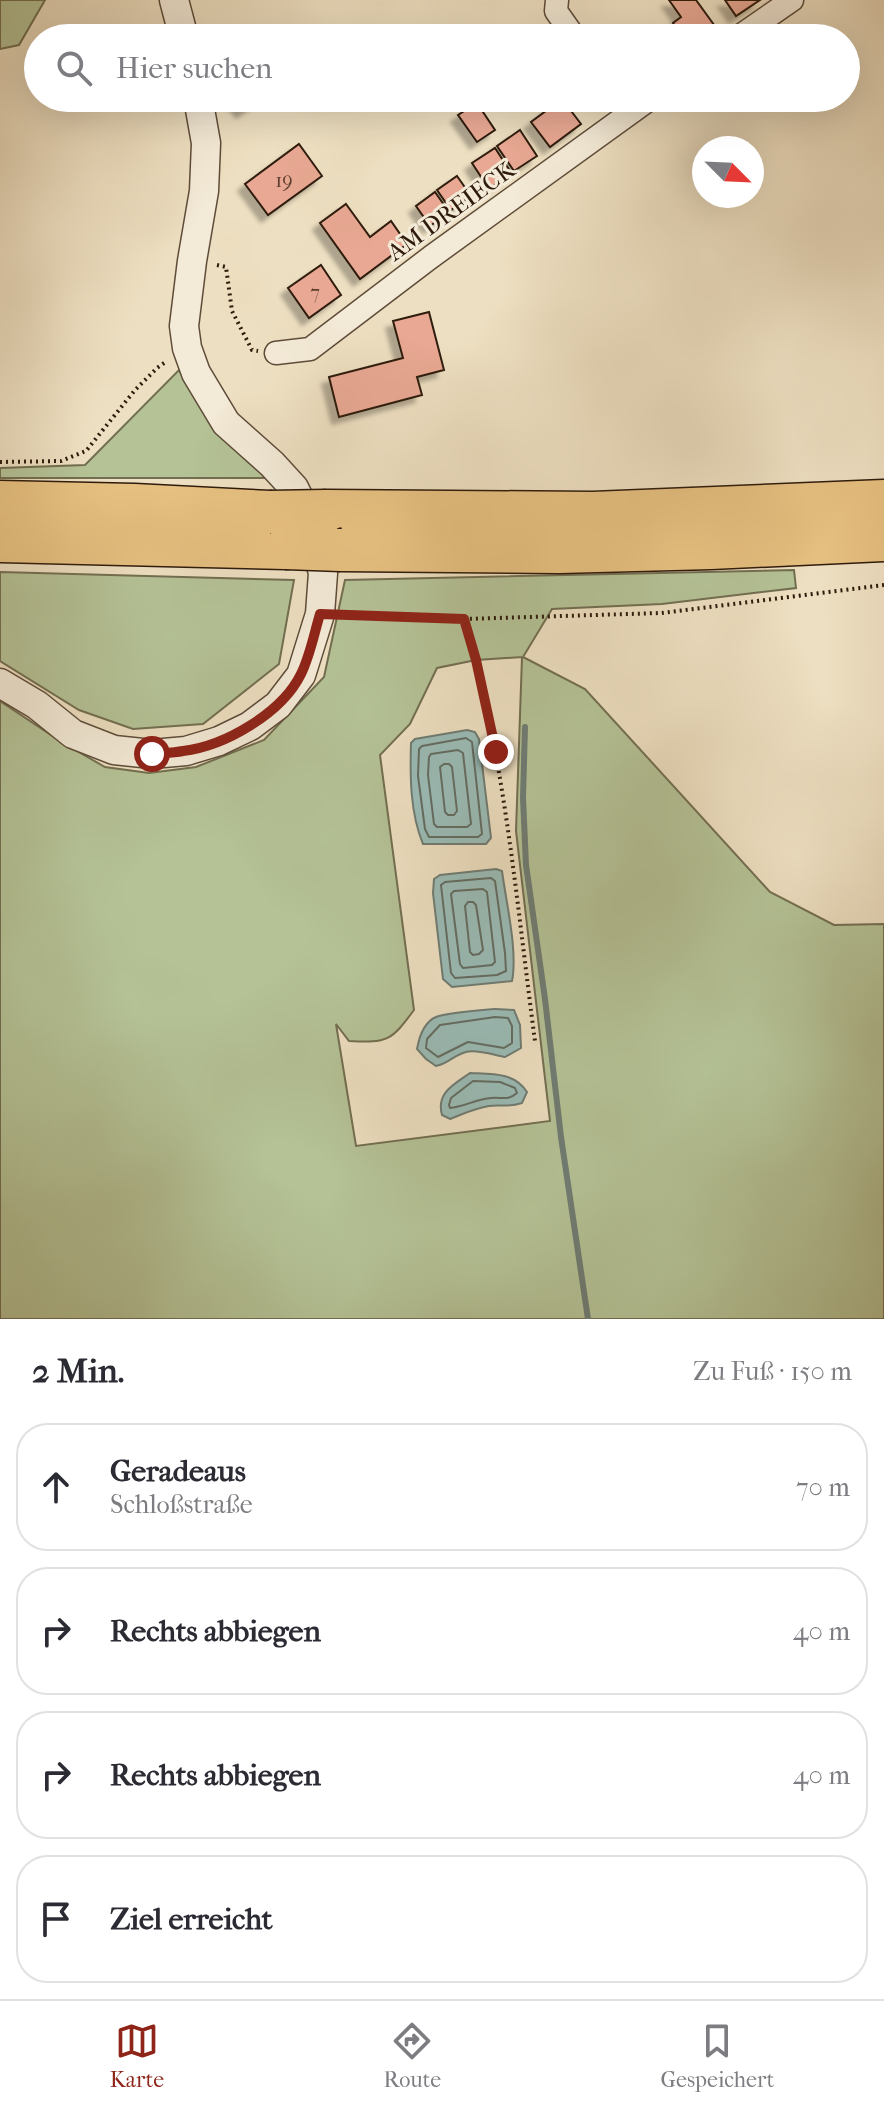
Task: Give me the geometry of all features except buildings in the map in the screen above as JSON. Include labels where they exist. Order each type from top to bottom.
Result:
[{"type":"highway","points":[[0,541],[278,530],[326,511],[593,513],[884,501]]},
{"type":"highway","points":[[0,502],[278,530],[341,550],[559,552],[884,540]]},
{"type":"street","points":[[174,0],[180,24]]},
{"type":"street","points":[[557,0],[556,11],[565,24]]},
{"type":"street","points":[[757,24],[792,0]]},
{"type":"street","points":[[0,683],[37,705],[73,734],[114,750],[152,754],[186,751],[219,741],[250,726],[278,705],[301,675],[320,614],[323,573],[308,516],[294,488],[226,423],[196,373],[187,348],[184,326],[204,191],[206,143],[200,112]]},
{"type":"street","name":"AM DREIECK","points":[[276,353],[310,349],[616,112]]},
{"type":"path","points":[[192,261],[226,267],[232,311],[252,350],[276,353]]},
{"type":"path","points":[[0,462],[61,461],[86,451],[135,390],[157,368],[187,348]]},
{"type":"path","points":[[320,614],[464,619],[661,613],[884,585]]},
{"type":"path","points":[[464,619],[496,752],[535,1041]]},
{"type":"green space","points":[[0,0],[45,0],[31,24],[24,24],[24,36],[19,45],[0,49]]},
{"type":"green space","points":[[179,370],[209,416],[266,478],[0,478],[0,468],[85,465]]},
{"type":"green space","points":[[794,570],[796,588],[662,604],[552,609],[523,657],[585,689],[770,892],[834,925],[884,924],[884,1319],[0,1319],[0,701],[105,767],[149,773],[196,767],[264,740],[324,677],[345,580]],"holes":[[[522,657],[516,831],[550,1121],[356,1146],[336,1024],[349,1041],[381,1040],[394,1034],[414,1010],[380,755],[410,724],[437,668],[476,660]]]},
{"type":"green space","points":[[0,572],[294,580],[279,664],[203,724],[133,729],[79,710],[0,661]]},
{"type":"water","points":[[467,730],[475,732],[479,739],[491,838],[486,844],[423,844],[413,807],[411,743],[415,739]]},
{"type":"water","points":[[502,871],[511,926],[514,956],[512,981],[452,987],[443,979],[434,879],[440,875]]},
{"type":"water","points":[[495,1009],[514,1010],[520,1025],[521,1048],[505,1057],[470,1051],[436,1066],[417,1049],[425,1026],[432,1019]]},
{"type":"water","points":[[470,1073],[509,1077],[527,1092],[522,1103],[484,1107],[450,1119],[442,1115],[444,1095]]},
{"type":"waterway","points":[[525,727],[523,798],[526,865],[588,1319]]},
{"type":"route","points":[[152,754],[186,751],[219,741],[250,726],[278,705],[301,675],[320,614],[464,619],[496,752]]}]
